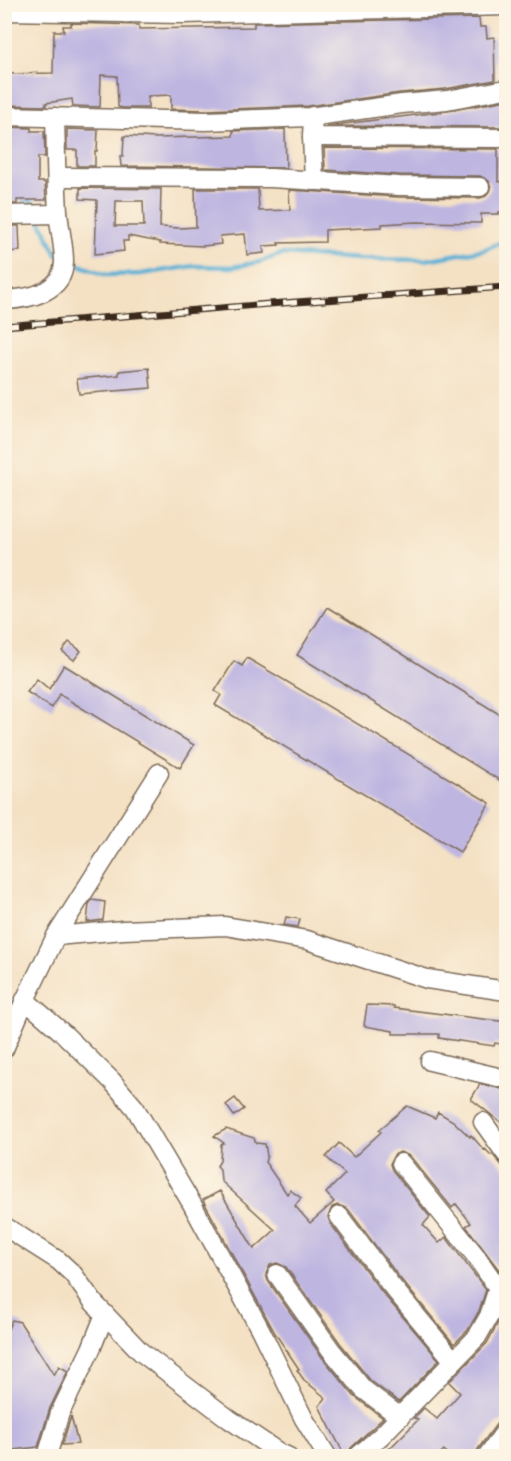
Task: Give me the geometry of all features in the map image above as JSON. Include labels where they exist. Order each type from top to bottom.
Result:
[{"type":"street","points":[[4,11],[507,6]]},
{"type":"street","points":[[4,116],[206,121],[313,116],[447,100],[507,88]]},
{"type":"street","points":[[313,116],[314,181]]},
{"type":"street","points":[[4,300],[38,296],[60,277],[64,263],[58,214],[55,117]]},
{"type":"street","points":[[312,137],[507,138]]},
{"type":"street","points":[[57,177],[271,178],[399,186],[480,187]]},
{"type":"street","points":[[4,215],[58,214]]},
{"type":"street","points":[[4,1049],[56,936],[159,773]]},
{"type":"street","points":[[56,936],[123,930],[225,926],[307,940],[427,979],[507,991]]},
{"type":"street","points":[[25,1000],[104,1074],[135,1108],[197,1214],[260,1329],[304,1419],[327,1456]]},
{"type":"street","points":[[430,1061],[507,1079]]},
{"type":"street","points":[[483,1122],[507,1154]]},
{"type":"street","points":[[358,1456],[400,1417],[477,1337],[484,1328],[502,1283],[475,1255],[401,1162]]},
{"type":"street","points":[[339,1216],[390,1284],[453,1360]]},
{"type":"street","points":[[4,1226],[59,1261],[141,1352],[229,1419],[287,1456]]},
{"type":"street","points":[[277,1274],[331,1350],[363,1389],[400,1417]]},
{"type":"street","points":[[47,1456],[60,1413],[105,1314]]},
{"type":"street","points":[[487,1456],[507,1430]]},
{"type":"building","points":[[479,18],[480,27],[486,27],[487,38],[494,37],[495,80],[445,89],[308,106],[206,110],[171,109],[171,95],[148,96],[148,108],[118,107],[117,76],[101,75],[100,107],[73,106],[72,99],[46,103],[46,106],[4,105],[4,74],[53,73],[54,31],[64,31],[63,26],[71,26],[71,23],[139,25],[139,29],[254,27],[254,23]]},
{"type":"building","points":[[507,100],[507,127],[327,126],[448,111]]},
{"type":"building","points":[[4,127],[44,131],[45,157],[38,157],[38,182],[45,182],[46,200],[17,200],[17,204],[4,204]]},
{"type":"building","points":[[67,129],[98,130],[95,166],[77,166],[77,150],[67,150]]},
{"type":"building","points":[[285,129],[286,168],[121,166],[120,156],[123,156],[124,136],[156,138],[233,136],[233,131]]},
{"type":"building","points":[[324,148],[498,149],[498,182],[507,181],[507,211],[499,212],[499,214],[481,214],[481,223],[416,222],[382,224],[382,227],[325,230],[325,242],[278,243],[279,245],[263,246],[264,253],[247,255],[245,234],[220,236],[221,244],[203,246],[160,244],[160,242],[128,236],[128,241],[123,241],[124,251],[95,254],[97,200],[80,199],[80,188],[161,189],[160,227],[180,228],[196,227],[195,189],[258,189],[259,211],[290,210],[289,190],[398,197],[480,198],[486,196],[491,188],[489,181],[480,176],[399,175],[325,170]],"holes":[[[116,201],[143,201],[144,226],[115,226]]]},
{"type":"building","points":[[4,226],[19,226],[20,251],[4,252]]},
{"type":"building","points":[[149,368],[151,388],[79,394],[77,379],[119,375],[119,371]]},
{"type":"building","points":[[327,607],[507,719],[507,785],[297,655]]},
{"type":"building","points":[[69,642],[81,651],[74,660],[62,651]]},
{"type":"building","points":[[247,658],[490,803],[460,852],[215,705],[221,695],[215,691],[234,661],[242,666]]},
{"type":"building","points":[[64,665],[194,745],[180,768],[59,694],[52,708],[27,692],[37,679],[49,689]]},
{"type":"building","points":[[92,900],[105,902],[103,920],[87,922],[89,904]]},
{"type":"building","points":[[286,917],[300,919],[298,927],[284,925]]},
{"type":"building","points":[[367,1005],[394,1006],[394,1008],[507,1022],[507,1045],[495,1043],[494,1046],[439,1038],[439,1034],[393,1034],[393,1031],[364,1026]]},
{"type":"building","points":[[480,1084],[507,1090],[507,1127],[471,1099]]},
{"type":"building","points":[[235,1098],[244,1109],[234,1116],[226,1105]]},
{"type":"building","points":[[407,1106],[435,1118],[438,1112],[453,1121],[470,1137],[471,1135],[484,1150],[492,1154],[507,1171],[507,1267],[499,1270],[466,1226],[471,1223],[456,1204],[452,1208],[410,1156],[400,1152],[394,1155],[390,1164],[392,1170],[430,1217],[423,1225],[439,1243],[446,1237],[486,1290],[479,1311],[468,1330],[454,1344],[399,1277],[348,1209],[338,1205],[332,1207],[328,1217],[330,1223],[381,1291],[439,1360],[399,1402],[371,1381],[340,1343],[286,1267],[277,1263],[270,1265],[266,1274],[268,1281],[322,1357],[354,1396],[383,1418],[345,1456],[319,1406],[326,1398],[304,1380],[297,1370],[299,1369],[275,1333],[203,1200],[220,1191],[254,1249],[275,1230],[221,1181],[220,1169],[217,1166],[220,1161],[221,1145],[224,1143],[214,1136],[226,1129],[254,1138],[256,1143],[265,1144],[267,1156],[265,1162],[287,1194],[290,1190],[301,1198],[295,1206],[310,1223],[334,1202],[326,1193],[345,1174],[326,1157],[339,1143],[354,1157],[381,1132],[379,1130]]},
{"type":"building","points":[[505,1304],[507,1306],[507,1419],[497,1423],[478,1449],[476,1456],[449,1456],[444,1450],[437,1456],[382,1456],[418,1420],[414,1418],[424,1408],[437,1419],[460,1393],[449,1382],[487,1343]]},
{"type":"building","points":[[12,1320],[20,1322],[54,1375],[59,1366],[68,1371],[50,1408],[38,1447],[4,1451],[4,1338]]},
{"type":"building","points":[[71,1417],[78,1444],[62,1445]]},
{"type":"waterway","points":[[22,199],[31,201],[35,209]]},
{"type":"waterway","points":[[40,220],[57,255]]},
{"type":"waterway","points":[[69,261],[106,275],[141,274],[194,266],[232,267],[260,262],[282,254],[425,260],[483,250],[506,240]]},
{"type":"railway","points":[[4,326],[506,287]]}]
